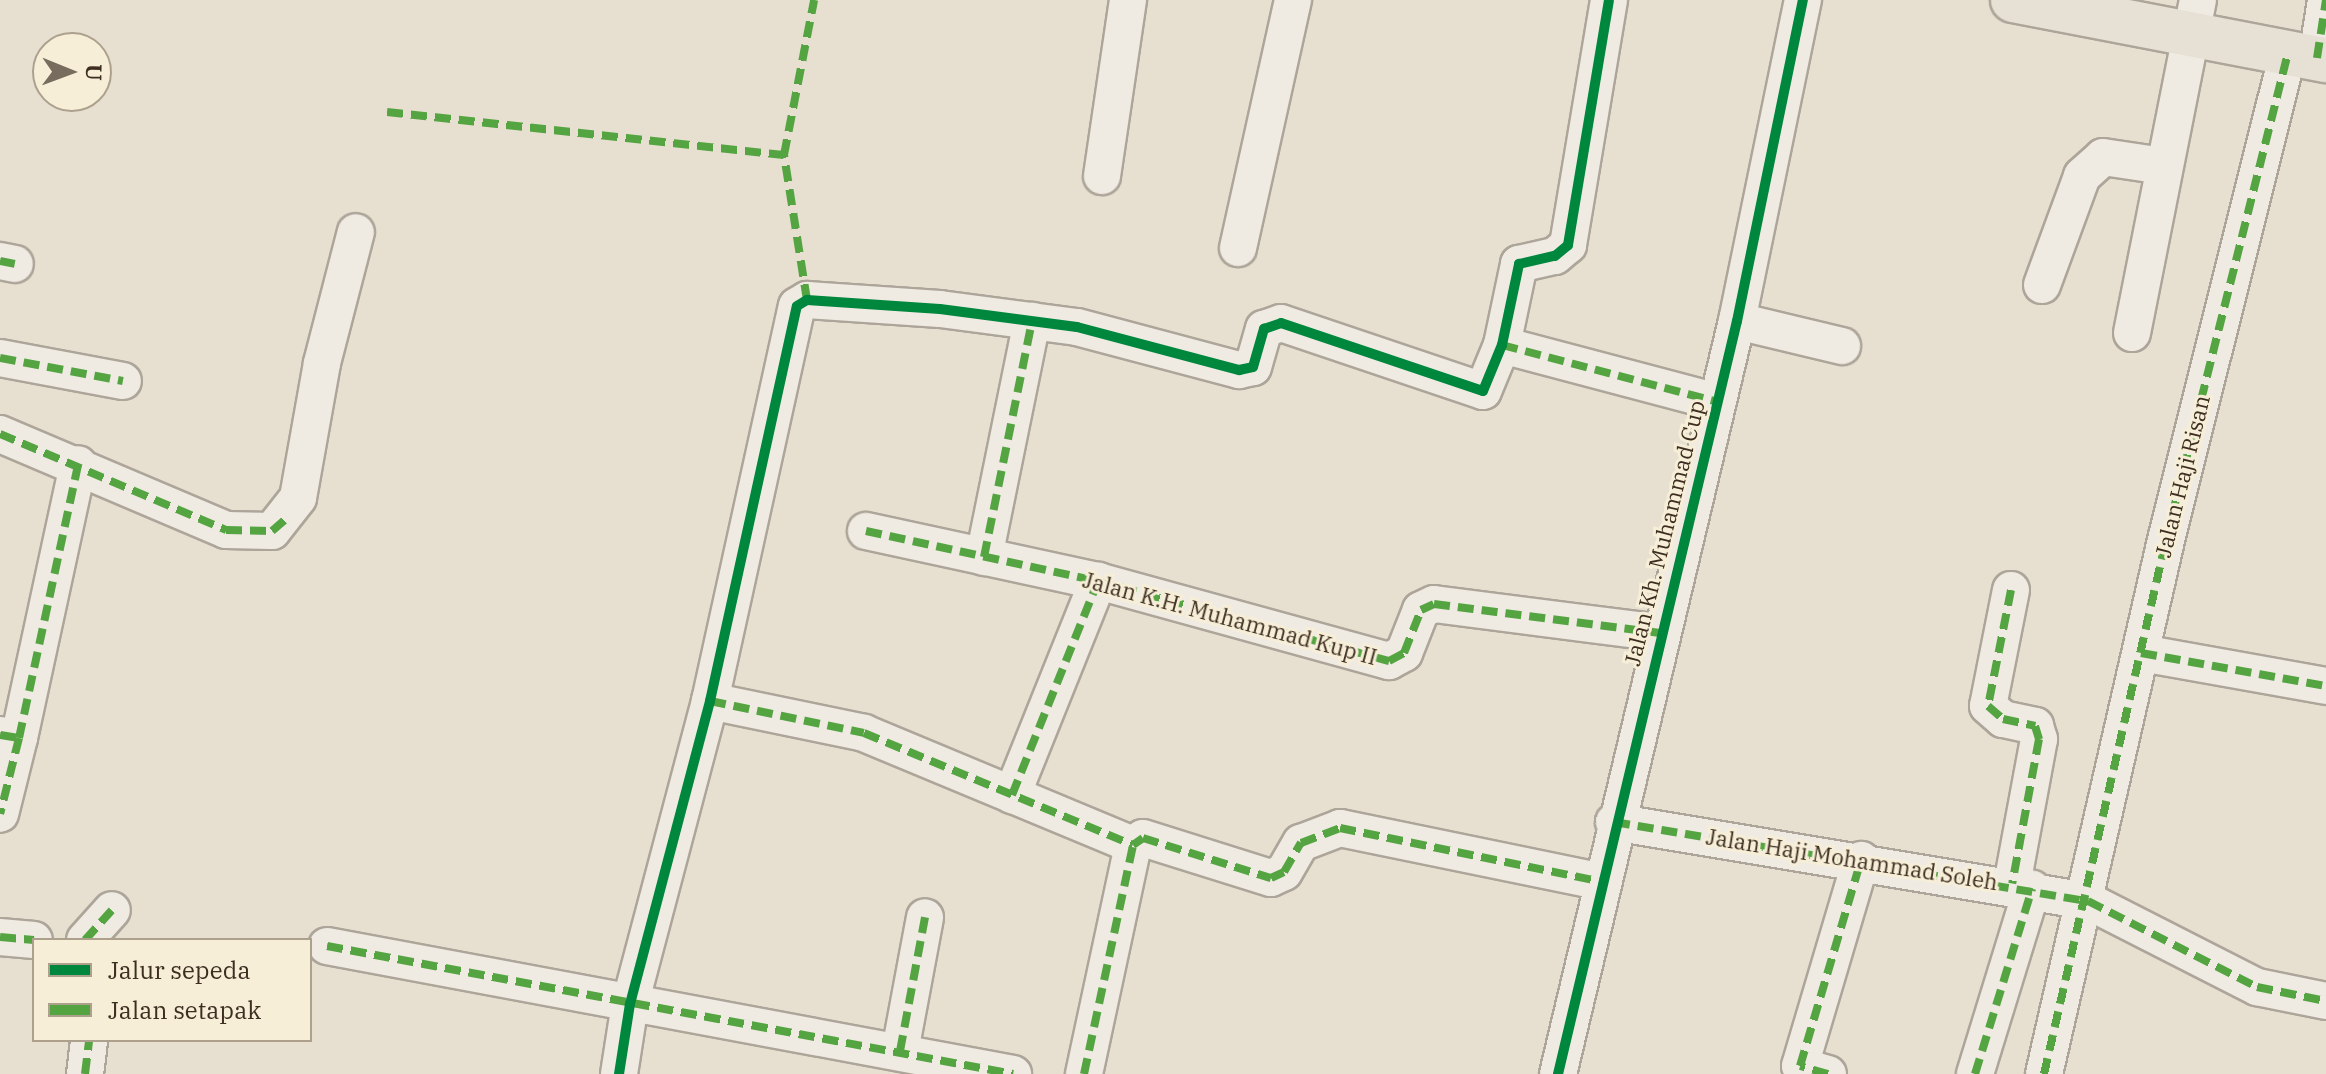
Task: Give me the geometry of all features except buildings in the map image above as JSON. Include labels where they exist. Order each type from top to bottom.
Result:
[{"type":"main road","points":[[2013,0],[2194,17],[2310,57]]},
{"type":"street","points":[[1102,176],[1128,0]]},
{"type":"street","points":[[1238,248],[1293,0]]},
{"type":"street","points":[[619,1074],[630,1004],[710,701],[797,306],[807,300],[1032,321],[1239,370],[1253,367],[1264,329],[1281,323],[1478,392],[1486,388],[1502,345],[1519,264],[1555,256],[1568,245],[1609,0]]},
{"type":"street","name":"Jalan Kh. Muhammad Cup","points":[[1558,1074],[1599,881],[1737,321],[1803,0]]},
{"type":"street","name":"Jalan Haji Risan","points":[[2044,1074],[2088,901],[2141,653],[2326,0]]},
{"type":"street","points":[[2132,333],[2194,17]]},
{"type":"street","points":[[2042,285],[2082,176],[2103,157],[2163,166]]},
{"type":"street","points":[[0,434],[78,464],[226,530],[272,531],[287,518],[298,498],[322,363],[356,232]]},
{"type":"street","points":[[984,557],[1032,321]]},
{"type":"street","points":[[1737,321],[1842,346]]},
{"type":"street","points":[[1502,345],[1717,402]]},
{"type":"street","points":[[0,358],[123,381]]},
{"type":"street","points":[[0,814],[9,737],[78,464]]},
{"type":"street","name":"Jalan K.H. Muhammad Kup II","points":[[866,531],[1098,581],[1389,661],[1404,653],[1421,610],[1434,604],[1660,633]]},
{"type":"street","points":[[1012,795],[1098,581]]},
{"type":"street","points":[[1975,1074],[2022,886],[2039,739],[2035,726],[2003,719],[1988,706],[2011,590]]},
{"type":"street","points":[[2141,653],[2326,686]]},
{"type":"street","points":[[710,701],[864,733],[1133,845]]},
{"type":"street","name":"Jalan Haji Mohammad Soleh","points":[[1614,822],[2022,886],[2088,901],[2257,987],[2326,1001]]},
{"type":"street","points":[[1084,1074],[1133,845],[1143,838],[1253,877],[1340,828],[1599,881]]},
{"type":"street","points":[[1828,1074],[1800,1066],[1861,860]]},
{"type":"street","points":[[87,938],[112,910]]},
{"type":"street","points":[[900,1051],[925,917]]},
{"type":"street","points":[[0,937],[32,940]]},
{"type":"street","points":[[327,946],[1013,1074]]},
{"type":"street","points":[[85,1074],[89,1042]]},
{"type":"marked path","points":[[807,300],[784,155],[814,0]]},
{"type":"marked path","points":[[2317,58],[2326,0]]},
{"type":"marked path","points":[[2044,1074],[2166,540],[2288,53]]},
{"type":"marked path","points":[[387,112],[784,155]]},
{"type":"marked path","points":[[0,261],[15,264]]},
{"type":"marked path","points":[[984,557],[1032,321]]},
{"type":"marked path","points":[[1502,345],[1717,402]]},
{"type":"marked path","points":[[0,358],[123,381]]},
{"type":"marked path","points":[[0,434],[226,530],[272,531],[287,518]]},
{"type":"marked path","points":[[19,738],[78,464]]},
{"type":"marked path","points":[[866,531],[1098,581],[1389,661],[1404,653],[1421,610],[1434,604],[1660,633]]},
{"type":"marked path","points":[[1012,795],[1098,581]]},
{"type":"marked path","points":[[2011,590],[1988,706],[2003,719],[2035,726],[2039,739],[2012,884]]},
{"type":"marked path","points":[[2141,653],[2326,686]]},
{"type":"marked path","points":[[710,701],[864,733],[1133,845]]},
{"type":"marked path","points":[[0,735],[19,738],[0,814]]},
{"type":"marked path","points":[[1614,822],[2088,901],[2257,987],[2326,1001]]},
{"type":"marked path","points":[[1133,845],[1143,838],[1271,878],[1284,872],[1301,843],[1340,828],[1599,881]]},
{"type":"marked path","points":[[1084,1074],[1133,845]]},
{"type":"marked path","points":[[1828,1074],[1800,1066],[1861,860]]},
{"type":"marked path","points":[[1975,1074],[2032,889]]},
{"type":"marked path","points":[[87,938],[112,910]]},
{"type":"marked path","points":[[900,1051],[925,917]]},
{"type":"marked path","points":[[0,937],[32,940]]},
{"type":"marked path","points":[[327,946],[1013,1074]]},
{"type":"marked path","points":[[85,1074],[89,1042]]},
{"type":"cycle path","points":[[619,1074],[630,1004],[710,701],[797,306],[807,300],[940,309],[1077,327],[1239,370],[1253,367],[1264,329],[1281,323],[1483,391],[1502,345],[1519,264],[1555,256],[1568,245],[1609,0]]},
{"type":"cycle path","points":[[1558,1074],[1737,321],[1803,0]]}]
